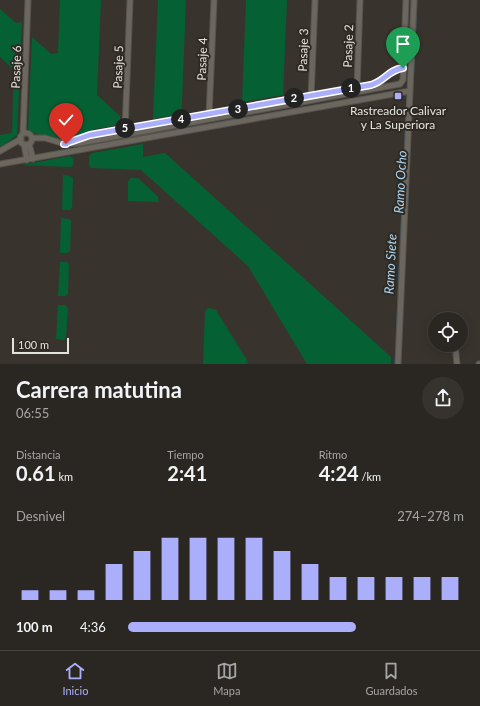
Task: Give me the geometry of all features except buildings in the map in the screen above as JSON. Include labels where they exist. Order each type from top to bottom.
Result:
[{"type":"street","name":"Pasaje 6","points":[[28,0],[24,141],[30,159]]},
{"type":"street","name":"Pasaje 5","points":[[125,131],[130,0]]},
{"type":"street","name":"Pasaje 4","points":[[209,117],[214,0]]},
{"type":"street","name":"Pasaje 3","points":[[311,98],[315,0]]},
{"type":"street","name":"Pasaje 2","points":[[356,90],[360,0]]},
{"type":"street","points":[[0,151],[24,141],[32,141],[32,138],[45,138],[64,144],[80,143],[125,131],[356,90],[400,84],[403,80],[406,0]]},
{"type":"street","points":[[398,364],[414,0]]},
{"type":"street","points":[[356,90],[379,83],[394,70],[403,68]]},
{"type":"street","points":[[0,164],[410,91]]},
{"type":"street","points":[[24,141],[28,133],[32,138]]},
{"type":"street","points":[[0,155],[10,146]]},
{"type":"street","points":[[456,352],[457,364]]},
{"type":"green space","points":[[60,0],[101,0],[97,95],[120,116],[120,125],[95,129],[69,141],[61,142],[28,131],[32,37],[51,54],[58,53]]},
{"type":"green space","points":[[158,0],[186,0],[182,102],[181,114],[153,119]]},
{"type":"green space","points":[[246,0],[287,0],[283,95],[242,102]]},
{"type":"green space","points":[[0,9],[16,23],[22,22],[17,135],[4,145],[0,146],[0,135],[12,133],[14,70],[0,57]]},
{"type":"green space","points":[[143,144],[143,157],[165,153],[391,357],[391,364],[307,364],[248,266],[141,170],[91,168],[89,165],[89,156],[92,153]]},
{"type":"green space","points":[[70,156],[74,159],[71,167],[22,165]]},
{"type":"green space","points":[[63,175],[73,178],[72,208],[69,210],[62,210]]},
{"type":"green space","points":[[131,178],[138,178],[158,197],[159,202],[128,201],[128,181]]},
{"type":"green space","points":[[61,218],[69,219],[71,221],[70,251],[67,253],[60,253]]},
{"type":"green space","points":[[60,262],[67,262],[69,265],[68,294],[65,296],[58,296]]},
{"type":"green space","points":[[58,305],[65,305],[68,308],[66,337],[64,340],[56,339]]},
{"type":"green space","points":[[208,308],[216,310],[248,362],[247,364],[203,364],[205,311]]},
{"type":"waterway","name":"Ramo Ocho","points":[[404,277],[417,0]]},
{"type":"waterway","name":"Ramo Siete","points":[[395,364],[407,94]]},
{"type":"place","name":"Rastreador Calivar y La Superiora","points":[[398,96]]},
{"type":"route","points":[[66,144],[64,144],[76,141],[85,136],[125,128],[371,85],[379,83],[394,70],[403,68]]}]
